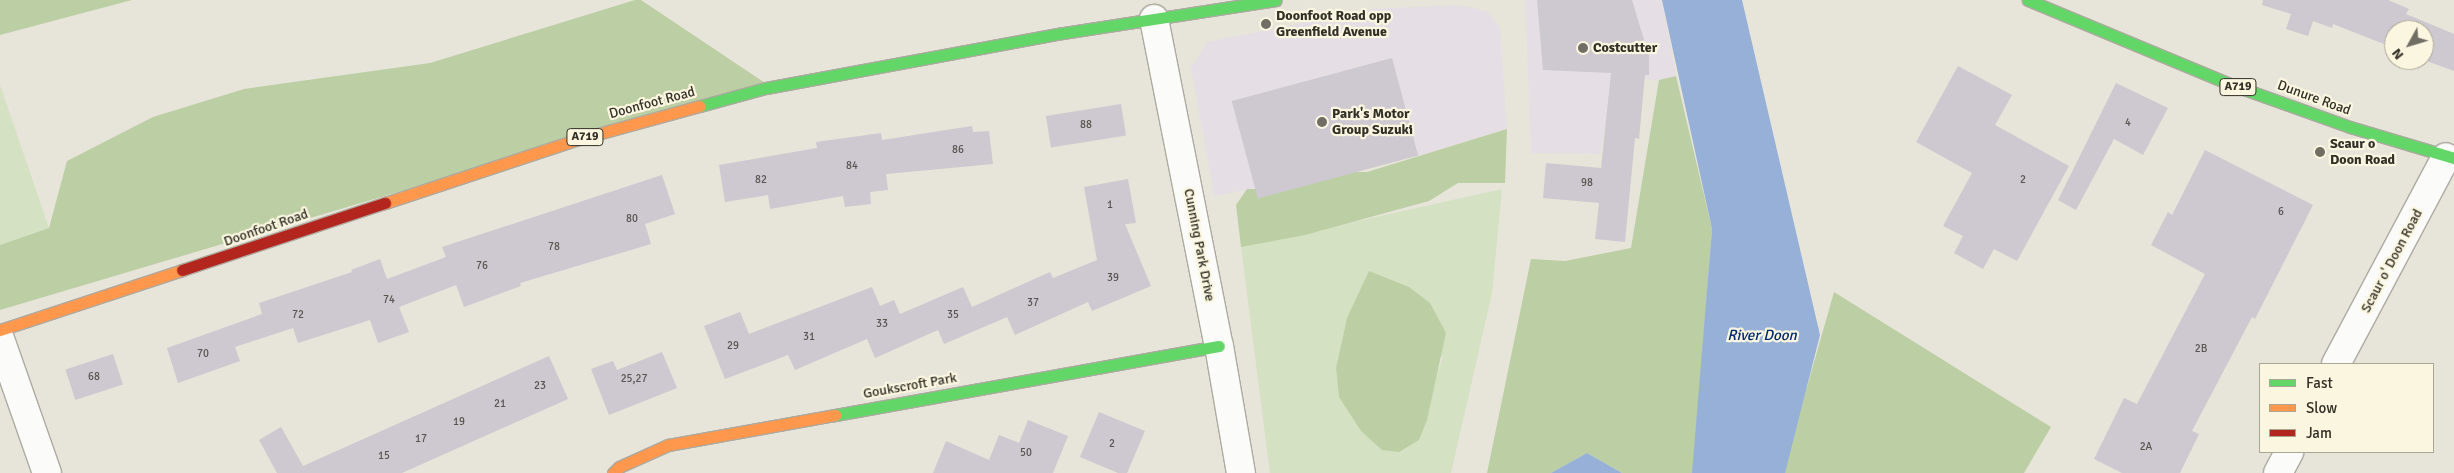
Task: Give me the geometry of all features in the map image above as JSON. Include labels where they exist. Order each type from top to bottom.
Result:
[{"type":"main road","name":"Doonfoot Road","points":[[0,330],[579,139],[748,93],[1034,38],[1274,0]]},
{"type":"main road","name":"Dunure Road","points":[[2028,0],[2227,83],[2450,158]]},
{"type":"main road","name":"Goukscroft Park","points":[[613,473],[619,467],[668,445],[1219,346]]},
{"type":"street","name":"Cunning Park Drive","points":[[1154,19],[1219,346],[1241,473]]},
{"type":"street","name":"Scaur o' Doon Road","points":[[2337,363],[2450,158]]},
{"type":"street","points":[[0,339],[47,473]]},
{"type":"street","points":[[2278,473],[2288,453]]},
{"type":"shaded area","points":[[1525,0],[1662,0],[1676,76],[1659,80],[1614,78],[1600,154],[1531,153]]},
{"type":"shaded area","points":[[1458,5],[1487,11],[1500,28],[1507,129],[1418,156],[1214,196],[1191,68],[1207,42],[1374,9]]},
{"type":"green space","points":[[0,0],[132,0],[0,35]]},
{"type":"green space","points":[[635,0],[641,0],[765,83],[0,310],[0,245],[49,228],[67,161],[153,117],[244,89],[430,63]]},
{"type":"green space","points":[[1676,76],[1712,229],[1693,473],[1622,473],[1587,453],[1551,473],[1487,473],[1531,259],[1565,261],[1631,248],[1659,80]]},
{"type":"green space","points":[[0,85],[49,228],[0,245]]},
{"type":"green space","points":[[1507,129],[1505,183],[1458,183],[1429,201],[1305,235],[1241,247],[1236,205],[1247,189],[1288,189],[1343,172],[1367,172]]},
{"type":"green space","points":[[1502,189],[1492,293],[1451,473],[1270,473],[1241,247]],"holes":[[[1347,318],[1443,357],[1433,386],[1339,397],[1336,368]]]},
{"type":"green space","points":[[1369,271],[1409,287],[1430,303],[1446,333],[1427,420],[1419,440],[1399,452],[1382,450],[1361,431],[1339,397],[1336,368],[1347,318]]},
{"type":"green space","points":[[1834,292],[2051,427],[2024,473],[1757,473],[1793,436]]},
{"type":"water","name":"River Doon","points":[[1662,0],[1742,0],[1820,335],[1785,473],[1692,473],[1712,229]]},
{"type":"water","points":[[1587,453],[1622,473],[1551,473]]},
{"type":"building","points":[[1537,0],[1632,0],[1645,43],[1649,47],[1649,75],[1645,75],[1639,139],[1635,138],[1625,242],[1595,239],[1599,203],[1543,198],[1546,163],[1601,168],[1611,73],[1543,70]]},
{"type":"building","points":[[2263,0],[2388,0],[2409,9],[2406,14],[2420,20],[2384,20],[2384,44],[2333,24],[2332,28],[2313,21],[2308,36],[2286,29],[2291,14],[2262,5]]},
{"type":"building","points":[[2434,26],[2454,34],[2454,71],[2434,64]]},
{"type":"building","name":"Park's Motor Group Suzuki","points":[[1392,58],[1418,156],[1258,199],[1232,101]]},
{"type":"building","points":[[1958,66],[2012,95],[1995,125],[2069,166],[2017,261],[1994,249],[1983,269],[1954,253],[1963,236],[1943,226],[1972,173],[1916,142]]},
{"type":"building","points":[[2116,83],[2168,108],[2143,155],[2114,139],[2076,210],[2058,200]]},
{"type":"building","points":[[1121,104],[1126,136],[1051,147],[1046,116]]},
{"type":"building","points":[[972,126],[973,132],[989,131],[993,164],[886,174],[888,190],[870,192],[871,204],[845,207],[843,196],[770,209],[768,195],[725,202],[719,165],[817,148],[816,142],[881,133],[882,140]]},
{"type":"building","points":[[2205,150],[2313,205],[2255,319],[2252,317],[2192,431],[2199,434],[2180,473],[2122,473],[2094,459],[2124,398],[2137,404],[2205,274],[2151,245],[2168,212],[2172,215]]},
{"type":"building","points":[[662,175],[675,214],[645,224],[651,244],[520,283],[521,286],[464,307],[456,285],[399,307],[409,332],[378,343],[370,320],[298,343],[293,328],[235,347],[240,361],[178,383],[167,348],[262,314],[259,303],[352,272],[351,270],[380,259],[387,279],[446,257],[442,247]]},
{"type":"building","points":[[1128,179],[1136,223],[1125,224],[1151,286],[1092,311],[1088,302],[1015,335],[1007,317],[944,344],[938,330],[875,358],[867,339],[795,370],[788,355],[725,379],[704,326],[740,312],[749,334],[872,287],[880,306],[894,300],[900,314],[963,287],[972,307],[1050,272],[1053,278],[1097,260],[1084,187]]},
{"type":"building","points":[[662,352],[677,388],[609,415],[591,369],[613,361],[617,370]]},
{"type":"building","points":[[113,354],[123,384],[75,400],[65,369]]},
{"type":"building","points":[[549,356],[568,399],[402,473],[277,473],[259,440],[281,427],[303,466]]},
{"type":"building","points":[[1099,412],[1145,431],[1127,473],[1118,473],[1080,457]]},
{"type":"building","points":[[1028,420],[1068,436],[1053,473],[933,473],[946,441],[989,460],[999,435],[1019,443]]},
{"type":"traffic: fast","points":[[700,106],[766,88],[1063,33],[1275,0]]},
{"type":"traffic: fast","points":[[2028,0],[2227,83],[2350,127],[2454,158]]},
{"type":"traffic: fast","points":[[835,415],[1219,346]]},
{"type":"traffic: slow","points":[[385,203],[579,139],[700,106]]},
{"type":"traffic: slow","points":[[0,330],[182,270]]},
{"type":"traffic: slow","points":[[613,473],[619,467],[668,445],[835,415]]},
{"type":"traffic: jam","points":[[182,270],[385,203]]},
{"type":"place","name":"Doonfoot Road opp Greenfield Avenue","points":[[1266,24]]},
{"type":"place","name":"Costcutter","points":[[1583,48]]},
{"type":"place","name":"Park's Motor Group Suzuki","points":[[1322,122]]},
{"type":"place","name":"Scaur o Doon Road","points":[[2320,152]]}]
